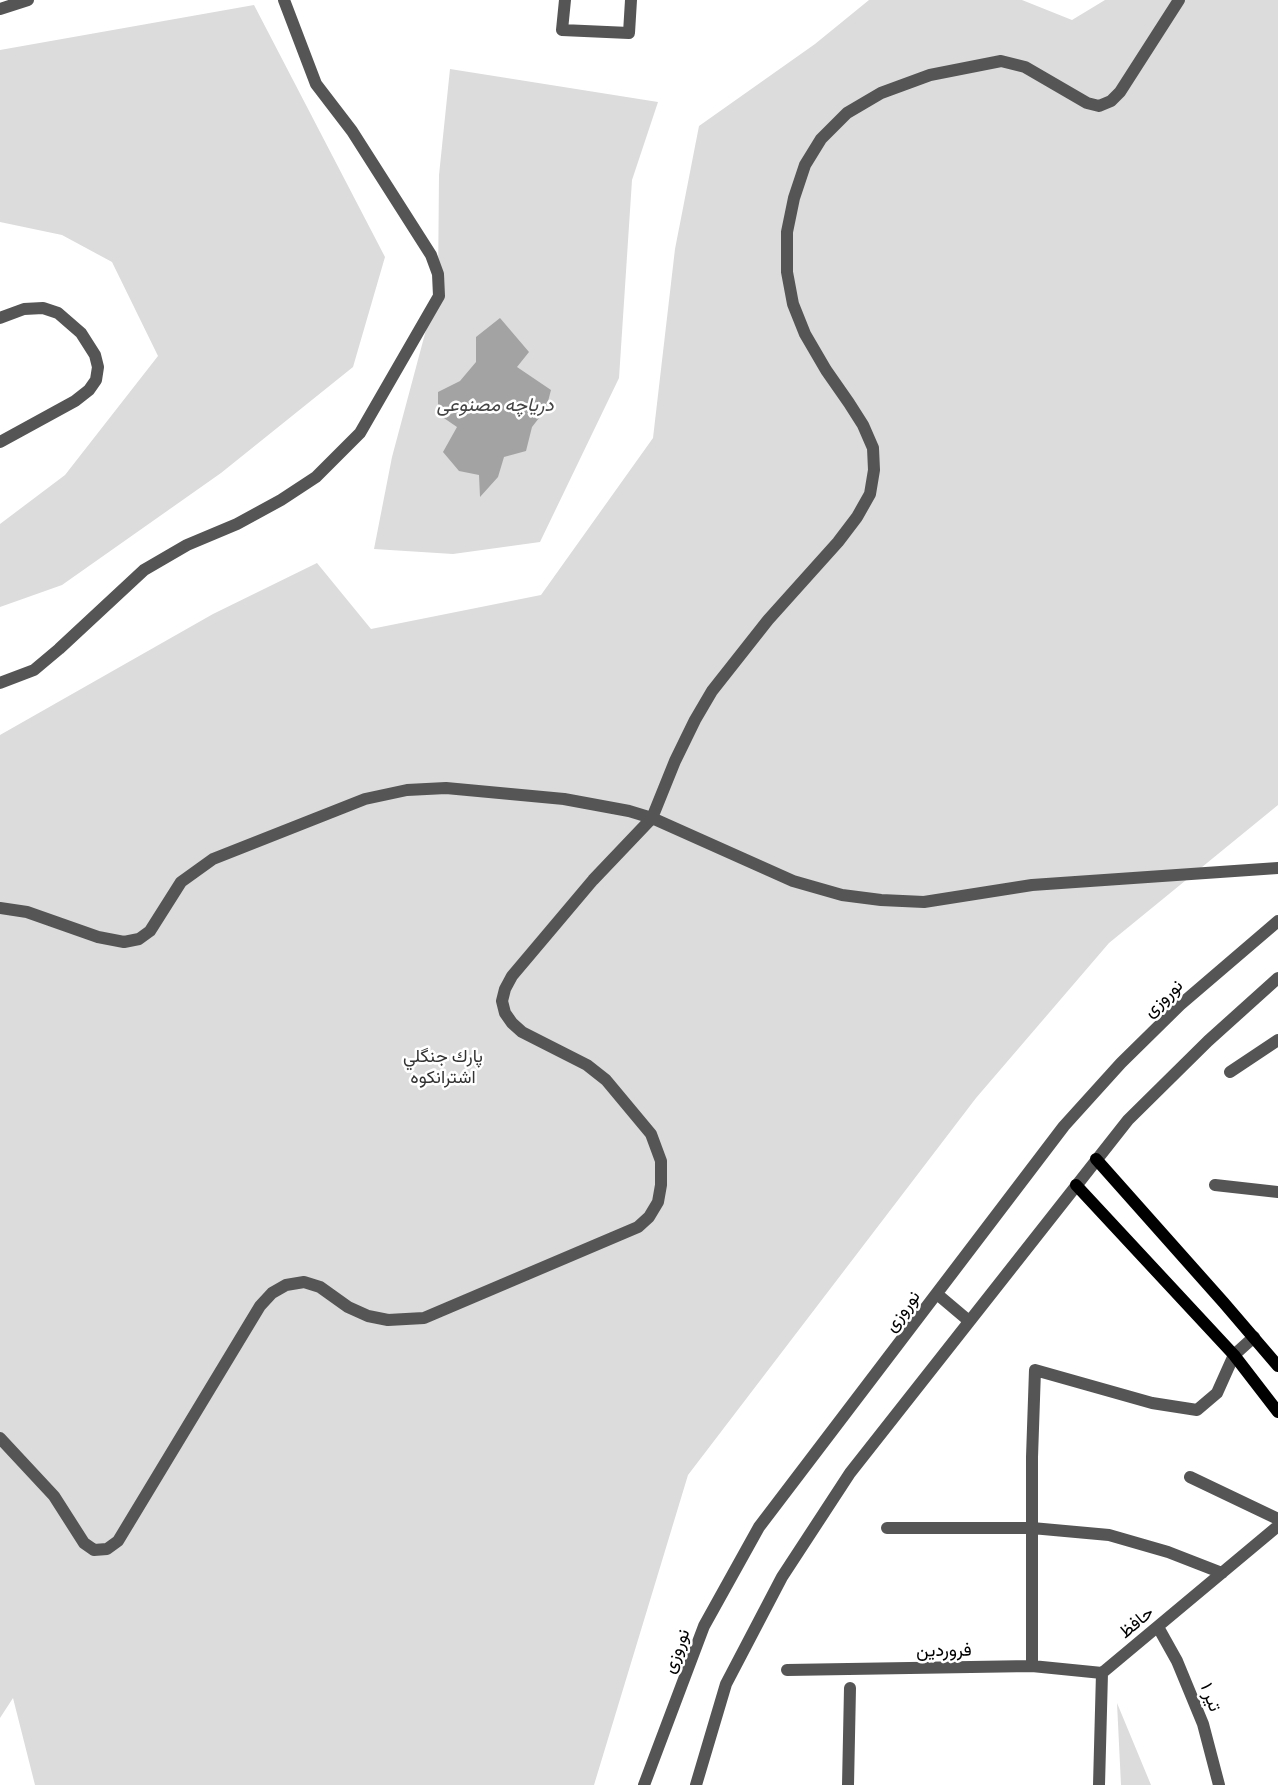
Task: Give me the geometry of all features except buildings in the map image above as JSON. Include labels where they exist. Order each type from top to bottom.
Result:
[{"type":"main road","points":[[1096,1159],[1278,1366]]},
{"type":"main road","points":[[1076,1185],[1234,1355],[1278,1412]]},
{"type":"street","points":[[0,9],[28,0]]},
{"type":"street","points":[[0,683],[34,670],[144,570],[186,545],[237,524],[281,500],[316,477],[360,433],[439,296],[438,274],[430,256],[352,132],[316,84],[284,0]]},
{"type":"street","points":[[565,0],[562,30],[629,33],[631,0]]},
{"type":"street","points":[[0,1438],[54,1496],[84,1543],[94,1550],[107,1549],[118,1541],[260,1306],[272,1293],[286,1285],[304,1282],[320,1287],[348,1307],[368,1316],[388,1320],[424,1318],[638,1227],[649,1217],[658,1202],[661,1185],[661,1161],[651,1134],[606,1080],[587,1066],[522,1032],[512,1024],[505,1013],[502,1001],[505,989],[512,976],[593,880],[652,818],[683,744],[712,691],[768,620],[838,542],[857,517],[870,494],[874,470],[873,448],[863,425],[850,403],[826,370],[805,334],[793,304],[787,272],[787,232],[794,198],[805,165],[821,139],[847,113],[881,92],[930,76],[1001,61],[1025,67],[1087,103],[1099,106],[1111,101],[1120,92],[1179,0]]},
{"type":"street","points":[[0,318],[24,309],[43,308],[58,313],[80,333],[95,355],[98,367],[96,380],[93,385],[75,401],[0,442]]},
{"type":"street","points":[[0,908],[27,912],[98,937],[124,942],[139,939],[150,931],[181,882],[213,859],[365,799],[407,790],[446,788],[564,799],[629,811],[652,818],[793,882],[842,896],[881,900],[924,902],[1032,885],[1278,868]]},
{"type":"street","name":"نوروزی","points":[[644,1785],[704,1626],[759,1527],[1064,1126],[1121,1063],[1180,1005],[1278,921]]},
{"type":"street","points":[[696,1785],[726,1684],[782,1577],[850,1473],[1128,1120],[1208,1041],[1278,978]]},
{"type":"street","points":[[1230,1072],[1278,1040]]},
{"type":"street","points":[[1215,1185],[1278,1192]]},
{"type":"street","points":[[937,1294],[969,1320]]},
{"type":"street","points":[[1032,1666],[1035,1370],[1152,1403],[1197,1410],[1217,1393],[1234,1355],[1254,1337]]},
{"type":"street","points":[[1190,1477],[1278,1519]]},
{"type":"street","name":"حافظ","points":[[1102,1673],[1278,1526]]},
{"type":"street","points":[[887,1528],[1032,1528],[1109,1535],[1168,1552],[1222,1573]]},
{"type":"street","name":"تیر ۱","points":[[1158,1627],[1177,1661],[1202,1724],[1219,1785]]},
{"type":"street","name":"فروردین","points":[[787,1670],[1032,1666],[1102,1673]]},
{"type":"street","points":[[1099,1785],[1102,1673]]},
{"type":"street","points":[[848,1785],[850,1688]]},
{"type":"green space","name":"پارك جنگلي اشترانكوه","points":[[869,0],[1022,0],[1072,20],[1105,0],[1278,0],[1278,805],[1109,943],[976,1098],[688,1475],[594,1785],[35,1785],[13,1698],[0,1718],[0,735],[213,614],[317,563],[371,629],[541,595],[653,438],[675,249],[699,126],[815,44]]},
{"type":"green space","points":[[254,5],[385,257],[353,367],[221,473],[62,585],[0,607],[0,524],[65,475],[158,356],[112,262],[62,235],[0,222],[0,50]]},
{"type":"green space","points":[[450,69],[658,102],[632,180],[619,378],[540,542],[453,554],[374,549],[392,457],[438,285],[439,175]]},
{"type":"green space","points":[[1117,1703],[1151,1785],[1121,1785]]},
{"type":"water","name":"دریاچه مصنوعی","points":[[500,318],[529,352],[517,367],[551,390],[546,409],[532,427],[526,451],[504,457],[498,477],[480,497],[479,475],[459,471],[443,452],[457,427],[438,414],[438,392],[460,381],[476,362],[476,337]]}]
